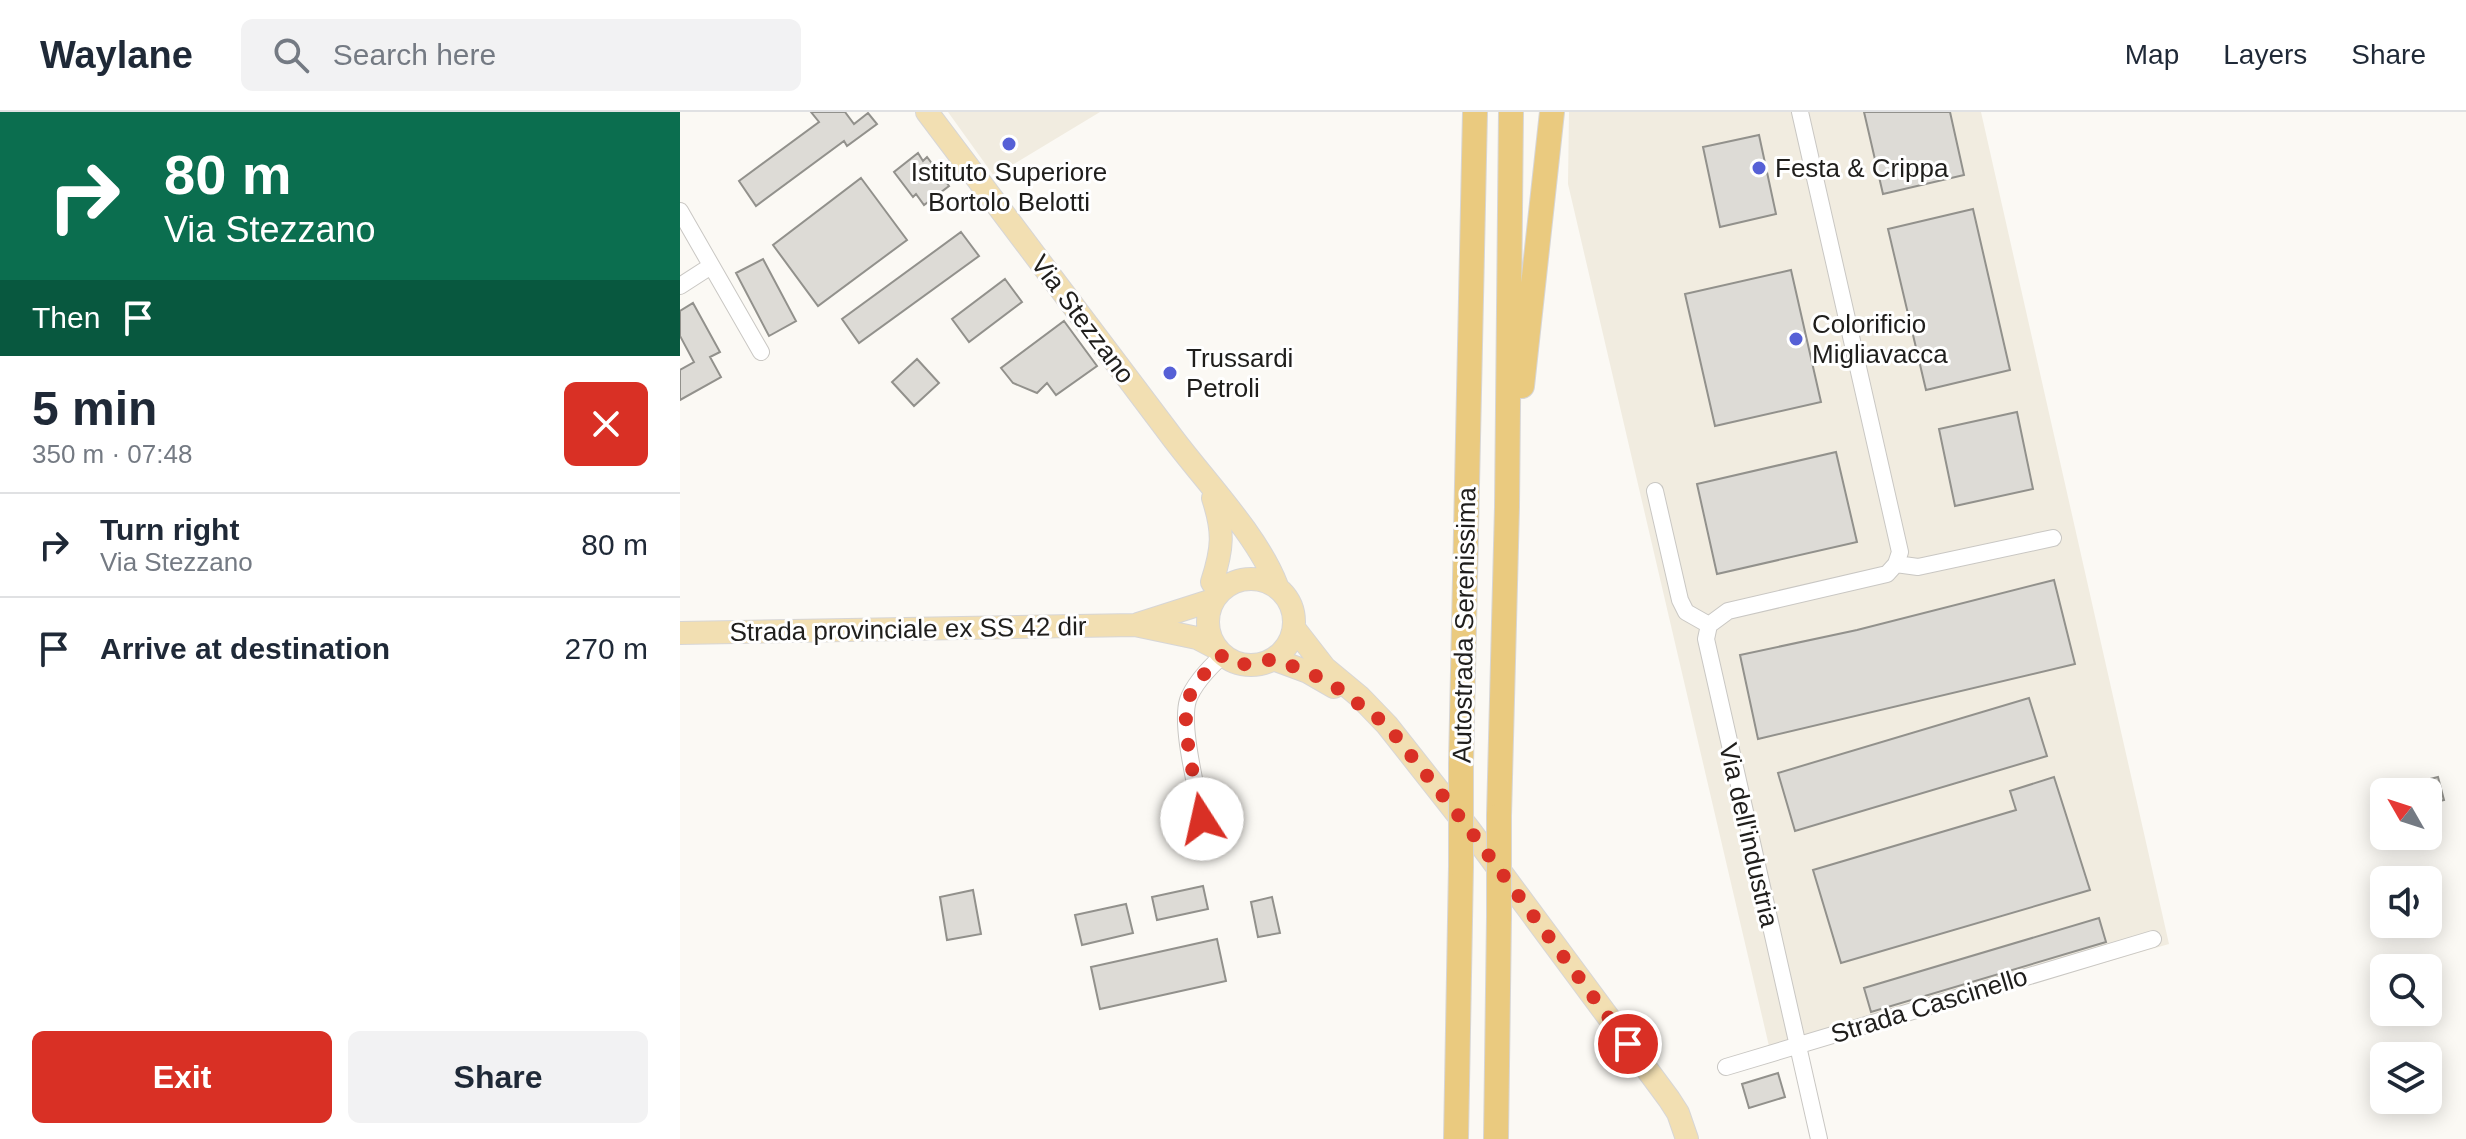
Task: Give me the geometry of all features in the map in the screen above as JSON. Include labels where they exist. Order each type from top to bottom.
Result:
[{"type":"highway","name":"Autostrada Serenissima","points":[[1456,1139],[1475,112]]},
{"type":"highway","name":"Autostrada Serenissima","points":[[1496,1139],[1511,112]]},
{"type":"highway","points":[[1507,507],[1552,112]]},
{"type":"main road","name":"Via Stezzano","points":[[927,112],[1229,508],[1291,605],[1294,628],[1325,668],[1387,725],[1469,829],[1678,1113],[1701,1139]]},
{"type":"main road","name":"Via Stezzano","points":[[1210,487],[1222,526],[1221,555],[1212,582],[1216,596],[1208,624],[1220,651],[1235,662],[1248,665],[1273,659],[1333,685],[1387,725]]},
{"type":"main road","points":[[1216,596],[1232,583],[1247,578],[1277,586]]},
{"type":"main road","name":"Strada provinciale ex SS 42 dir","points":[[1135,625],[1216,596]]},
{"type":"main road","name":"Strada provinciale ex SS 42 dir","points":[[680,633],[1135,625],[1197,638],[1220,651]]},
{"type":"main road","points":[[1273,659],[1287,646],[1294,628]]},
{"type":"main road","name":"Via Stezzano","points":[[1678,1113],[1687,1139]]},
{"type":"street","points":[[1655,491],[1680,600],[1686,612],[1709,625],[1728,611],[1887,574],[1896,564],[1900,552],[1898,539],[1800,112]]},
{"type":"street","points":[[680,211],[761,352]]},
{"type":"street","points":[[680,286],[711,266]]},
{"type":"street","points":[[1896,564],[1918,567],[2053,538]]},
{"type":"street","name":"Via dell'industria","points":[[1709,625],[1707,650],[1798,1044]]},
{"type":"street","points":[[1202,819],[1186,723],[1187,703],[1220,651]]},
{"type":"street","name":"Strada Cascinello","points":[[1819,1139],[1798,1044],[2153,939]]},
{"type":"street","points":[[1726,1067],[1798,1044]]},
{"type":"shaded area","name":"Istituto Superiore Bortolo Belotti","points":[[948,112],[1100,112],[994,176]]},
{"type":"shaded area","points":[[1569,112],[1981,112],[2169,944],[1772,1059],[1568,184]]},
{"type":"building","points":[[811,112],[845,112],[854,124],[868,113],[877,124],[847,146],[844,141],[756,206],[739,181],[819,122]]},
{"type":"building","points":[[1864,112],[1950,112],[1964,175],[1883,194]]},
{"type":"building","points":[[1759,135],[1776,214],[1720,227],[1703,147]]},
{"type":"building","points":[[918,153],[923,161],[927,157],[949,186],[924,205],[916,194],[913,197],[894,172]]},
{"type":"building","points":[[861,178],[907,240],[818,306],[773,245]]},
{"type":"building","points":[[1973,209],[2010,370],[1926,390],[1888,229]]},
{"type":"building","points":[[961,232],[979,256],[859,343],[842,319]]},
{"type":"building","points":[[763,259],[796,321],[769,336],[736,273]]},
{"type":"building","points":[[1791,270],[1821,402],[1715,426],[1685,294]]},
{"type":"building","points":[[1005,279],[1022,302],[969,342],[952,319]]},
{"type":"building","points":[[693,303],[720,352],[710,357],[721,377],[680,400],[680,370],[694,362],[680,336],[680,311]]},
{"type":"building","points":[[1064,321],[1097,366],[1056,395],[1047,383],[1037,393],[1013,383],[1001,368]]},
{"type":"building","points":[[917,359],[939,383],[914,406],[892,382]]},
{"type":"building","points":[[2017,412],[2033,489],[1955,506],[1939,429]]},
{"type":"building","points":[[1836,452],[1857,542],[1717,574],[1697,484]]},
{"type":"building","points":[[2054,580],[2075,664],[1758,739],[1740,655],[1857,630]]},
{"type":"building","points":[[2029,698],[2047,756],[1795,831],[1778,773]]},
{"type":"building","points":[[2054,777],[2090,890],[1841,963],[1813,870],[2016,810],[2010,791]]},
{"type":"building","points":[[1203,886],[1208,909],[1157,920],[1152,897]]},
{"type":"building","points":[[973,890],[981,934],[947,940],[940,897]]},
{"type":"building","points":[[1272,897],[1280,933],[1258,937],[1251,902]]},
{"type":"building","points":[[1126,904],[1133,933],[1082,945],[1075,915]]},
{"type":"building","points":[[2099,918],[2106,942],[1871,1012],[1864,988]]},
{"type":"building","points":[[1217,939],[1226,981],[1100,1009],[1091,967]]},
{"type":"building","points":[[1778,1073],[1785,1097],[1749,1108],[1742,1084]]},
{"type":"place","name":"Istituto Superiore Bortolo Belotti","points":[[1009,144]]},
{"type":"place","name":"Festa & Crippa","points":[[1759,168]]},
{"type":"place","name":"Colorificio Migliavacca","points":[[1796,339]]},
{"type":"place","name":"Trussardi Petroli","points":[[1170,373]]},
{"type":"route","points":[[1202,819],[1186,723],[1191,692],[1205,673],[1223,655],[1248,665],[1273,659],[1333,685],[1387,725],[1469,829],[1628,1044]]}]
